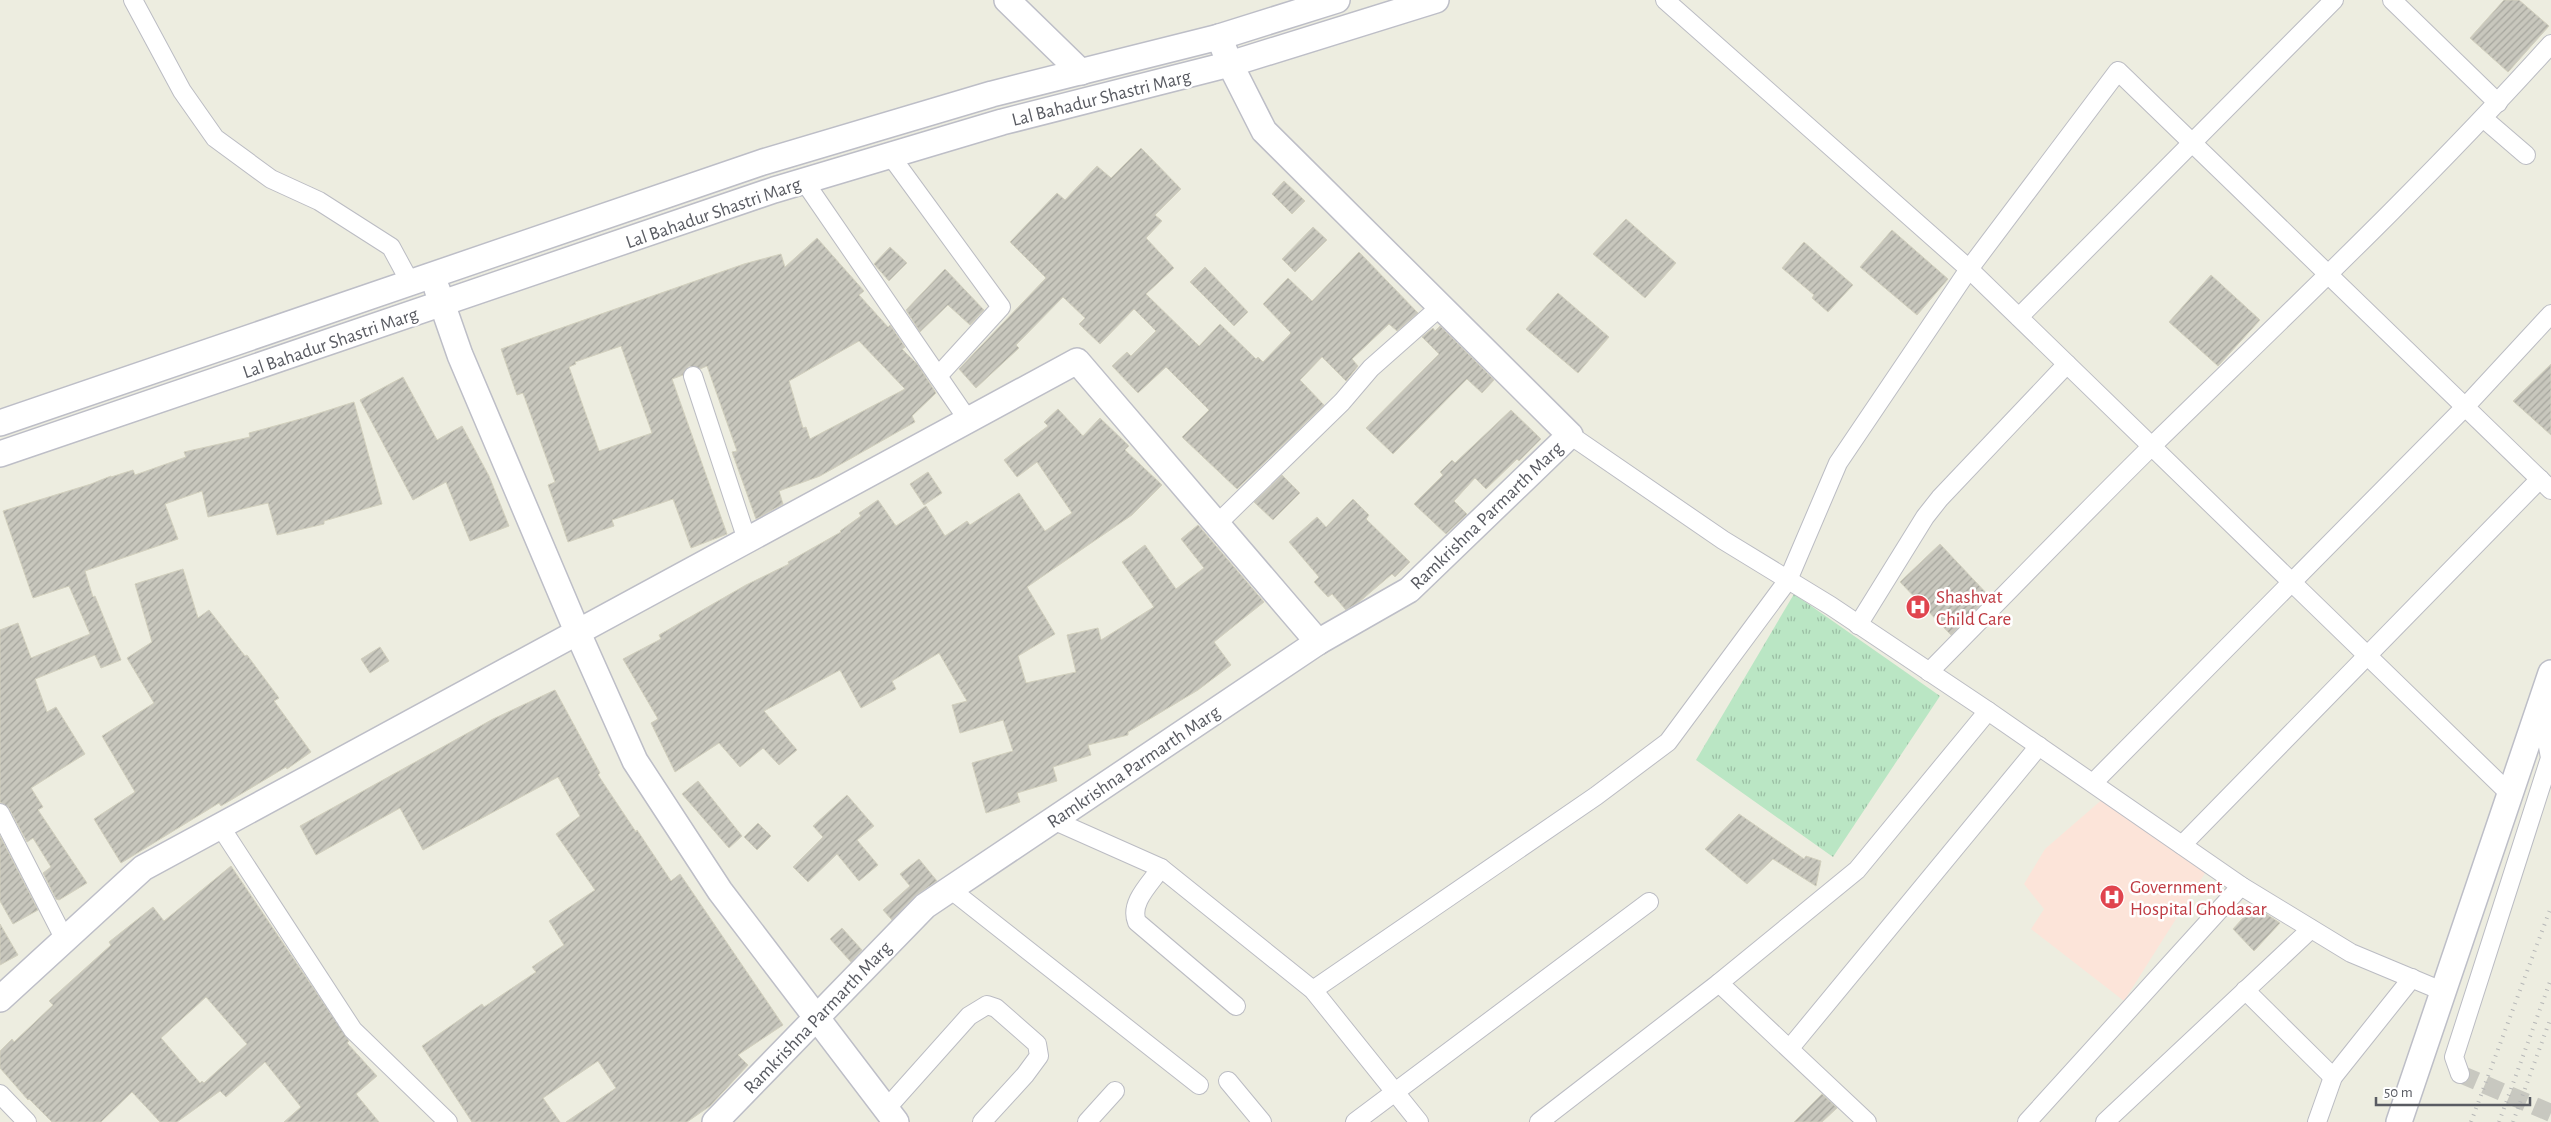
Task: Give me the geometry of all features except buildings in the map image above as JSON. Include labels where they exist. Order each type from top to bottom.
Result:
[{"type":"street","points":[[133,0],[182,91],[215,138],[271,179],[319,201],[391,247],[443,304],[460,355],[577,631],[635,761],[720,891],[891,1115],[969,1016],[988,1005],[996,1008],[1037,1044],[1039,1056],[1025,1075],[982,1122]]},
{"type":"street","points":[[1007,0],[1080,72]]},
{"type":"street","name":"Lal Bahadur Shastri Marg","points":[[0,423],[763,162],[992,94],[1220,37],[1337,0]]},
{"type":"street","name":"Lal Bahadur Shastri Marg","points":[[0,454],[804,181],[1002,122],[1230,64],[1436,0]]},
{"type":"street","points":[[1665,0],[1968,269],[2510,794]]},
{"type":"street","points":[[2019,317],[2334,0]]},
{"type":"street","points":[[2392,0],[2498,103]]},
{"type":"street","points":[[1220,37],[1230,64],[1264,131],[1570,435],[1723,540],[1858,624],[1988,711],[2241,886],[2351,953],[2442,991]]},
{"type":"street","points":[[1929,672],[2152,447],[2328,275],[2498,103],[2551,44]]},
{"type":"street","points":[[1313,990],[1596,796],[1668,742],[1788,580],[1838,464],[1968,269],[2118,71],[2545,485],[2367,655],[2182,845]]},
{"type":"street","points":[[2483,118],[2526,155]]},
{"type":"street","points":[[890,155],[1001,307],[938,376]]},
{"type":"street","points":[[804,181],[968,420]]},
{"type":"street","points":[[1217,524],[1342,402],[1371,368],[1440,307]]},
{"type":"street","points":[[2093,784],[2291,581],[2465,407],[2551,314]]},
{"type":"street","points":[[0,999],[143,868],[577,631],[1077,362],[1318,642]]},
{"type":"street","points":[[1858,624],[1925,517],[1940,498],[2067,364]]},
{"type":"street","points":[[692,376],[747,540]]},
{"type":"street","name":"Ramkrishna Parmarth Marg","points":[[715,1122],[925,906],[1318,642],[1409,590],[1570,435]]},
{"type":"street","points":[[2399,1122],[2551,673]]},
{"type":"street","points":[[2460,1074],[2454,1057],[2550,758],[2540,703]]},
{"type":"street","points":[[1538,1122],[1719,983],[1857,870],[1988,711]]},
{"type":"street","points":[[1790,1048],[2039,746]]},
{"type":"street","points":[[0,813],[65,940]]},
{"type":"street","points":[[1053,820],[1161,868],[1313,990],[1419,1122]]},
{"type":"street","points":[[220,826],[353,1030],[448,1122]]},
{"type":"street","points":[[1161,868],[1135,906],[1134,914],[1137,922],[1236,1006]]},
{"type":"street","points":[[2027,1122],[2241,886]]},
{"type":"street","points":[[950,889],[1199,1084]]},
{"type":"street","points":[[1355,1122],[1649,902]]},
{"type":"street","points":[[2105,1122],[2311,929]]},
{"type":"street","points":[[2316,1122],[2333,1077],[2412,978]]},
{"type":"street","points":[[1719,983],[1867,1122]]},
{"type":"street","points":[[2245,990],[2333,1077]]},
{"type":"street","points":[[1228,1081],[1262,1122]]},
{"type":"street","points":[[1087,1122],[1115,1091]]},
{"type":"street","points":[[0,1094],[27,1122]]},
{"type":"shaded area","name":"Government Hospital Ghodasar","points":[[2105,797],[2207,870],[2124,1001],[2031,929],[2044,909],[2024,884],[2045,849]]},
{"type":"green space","points":[[1794,594],[1940,696],[1833,857],[1696,760]]},
{"type":"tunnel","points":[[2460,1074],[2551,1113]]},
{"type":"railway","points":[[2471,1122],[2551,907]]},
{"type":"railway","points":[[2499,1122],[2551,979]]},
{"type":"railway","points":[[2513,1122],[2551,1017]]},
{"type":"place","name":"Shashvat Child Care","points":[[1918,607]]},
{"type":"place","name":"Government Hospital Ghodasar","points":[[2112,897]]}]
